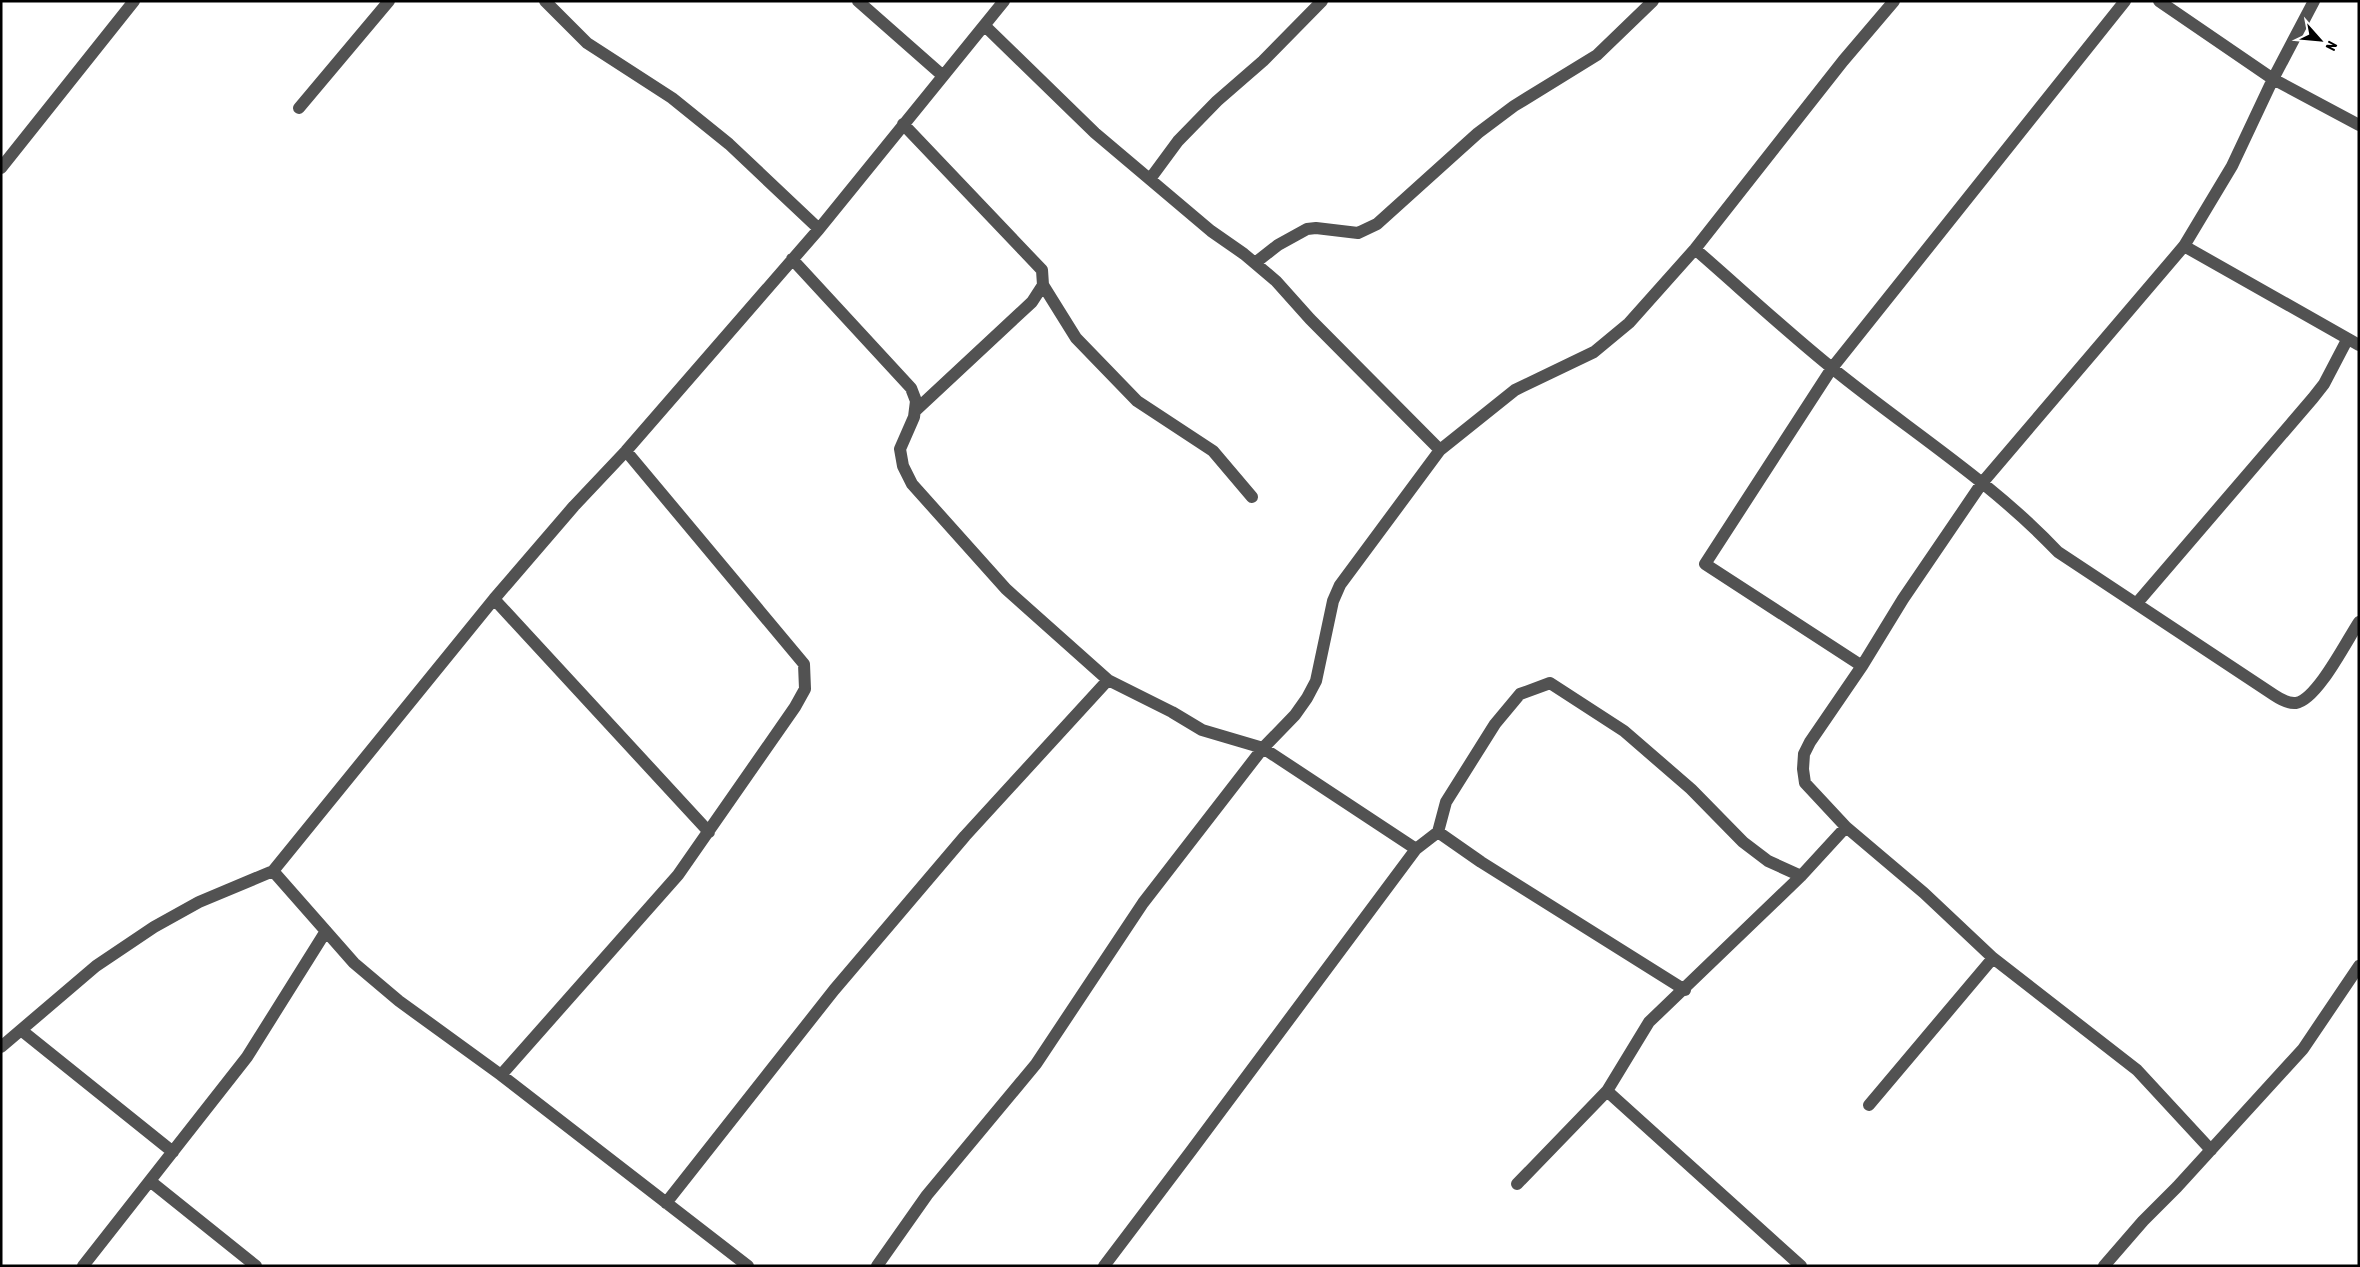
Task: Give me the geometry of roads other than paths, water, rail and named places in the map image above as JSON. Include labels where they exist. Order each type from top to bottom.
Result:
[{"type":"street","points":[[3,161],[134,1]]},
{"type":"street","points":[[299,108],[389,1]]},
{"type":"street","points":[[545,1],[587,43],[672,98],[729,144],[818,229]]},
{"type":"street","points":[[858,1],[942,75]]},
{"type":"street","points":[[1,1047],[96,966],[154,927],[200,902],[272,871],[494,600],[574,506],[626,451],[818,229],[1004,1]]},
{"type":"street","points":[[1150,179],[1178,142],[1210,108],[1263,61],[1322,1]]},
{"type":"street","points":[[877,1266],[928,1195],[1036,1064],[1143,903],[1263,748],[1295,714],[1316,681],[1333,602],[1340,585],[1440,450],[1515,390],[1594,352],[1629,323],[1695,249],[1843,61],[1894,1]]},
{"type":"street","points":[[1862,666],[1705,564],[1832,368],[2125,1]]},
{"type":"street","points":[[2159,1],[2273,79],[2359,125]]},
{"type":"street","points":[[2211,1150],[2137,1070],[1993,958],[1924,894],[1846,827],[1805,783],[1803,769],[1804,754],[1810,742],[1862,666],[1902,598],[1982,482],[2184,246],[2232,166],[2273,79],[2314,1]]},
{"type":"street","points":[[1255,263],[1278,245],[1307,229],[1316,228],[1358,233],[1377,224],[1478,132],[1514,106],[1597,54],[1650,2]]},
{"type":"street","points":[[985,26],[1095,133],[1211,231],[1255,263],[1276,282],[1310,319],[1440,450]]},
{"type":"street","points":[[903,124],[1042,270],[1043,286],[1076,338],[1137,401],[1213,451],[1252,497]]},
{"type":"street","points":[[2137,603],[2313,398],[2353,342],[2184,246]]},
{"type":"street","points":[[1695,249],[1832,368],[1982,482],[2035,528],[2058,552],[2274,696],[2284,701],[2297,703],[2317,688],[2359,622]]},
{"type":"street","points":[[792,259],[912,388],[916,401],[915,411],[900,449],[904,466],[912,484],[1006,589],[1108,680],[1172,712],[1202,730],[1263,748],[1416,849]]},
{"type":"street","points":[[915,411],[1032,302],[1043,286]]},
{"type":"street","points":[[501,1075],[678,875],[795,708],[805,689],[804,664],[626,451]]},
{"type":"street","points":[[494,600],[709,832]]},
{"type":"street","points":[[666,1203],[847,976],[965,836],[1108,680]]},
{"type":"street","points":[[1104,1266],[1416,849],[1438,832],[1446,802],[1495,724],[1520,694],[1550,683],[1624,731],[1670,770],[1743,842],[1768,861],[1802,876]]},
{"type":"street","points":[[1517,1184],[1607,1091],[1649,1022],[1685,990],[1802,876],[1846,827]]},
{"type":"street","points":[[1438,832],[1481,862],[1685,990]]},
{"type":"street","points":[[272,871],[354,963],[399,1001],[501,1075],[748,1266]]},
{"type":"street","points":[[83,1266],[247,1057],[326,932]]},
{"type":"street","points":[[1870,1105],[1993,958]]},
{"type":"street","points":[[2104,1266],[2143,1221],[2303,1049],[2359,966]]},
{"type":"street","points":[[21,1030],[173,1152]]},
{"type":"street","points":[[1607,1091],[1792,1263]]},
{"type":"street","points":[[150,1181],[256,1266]]}]
